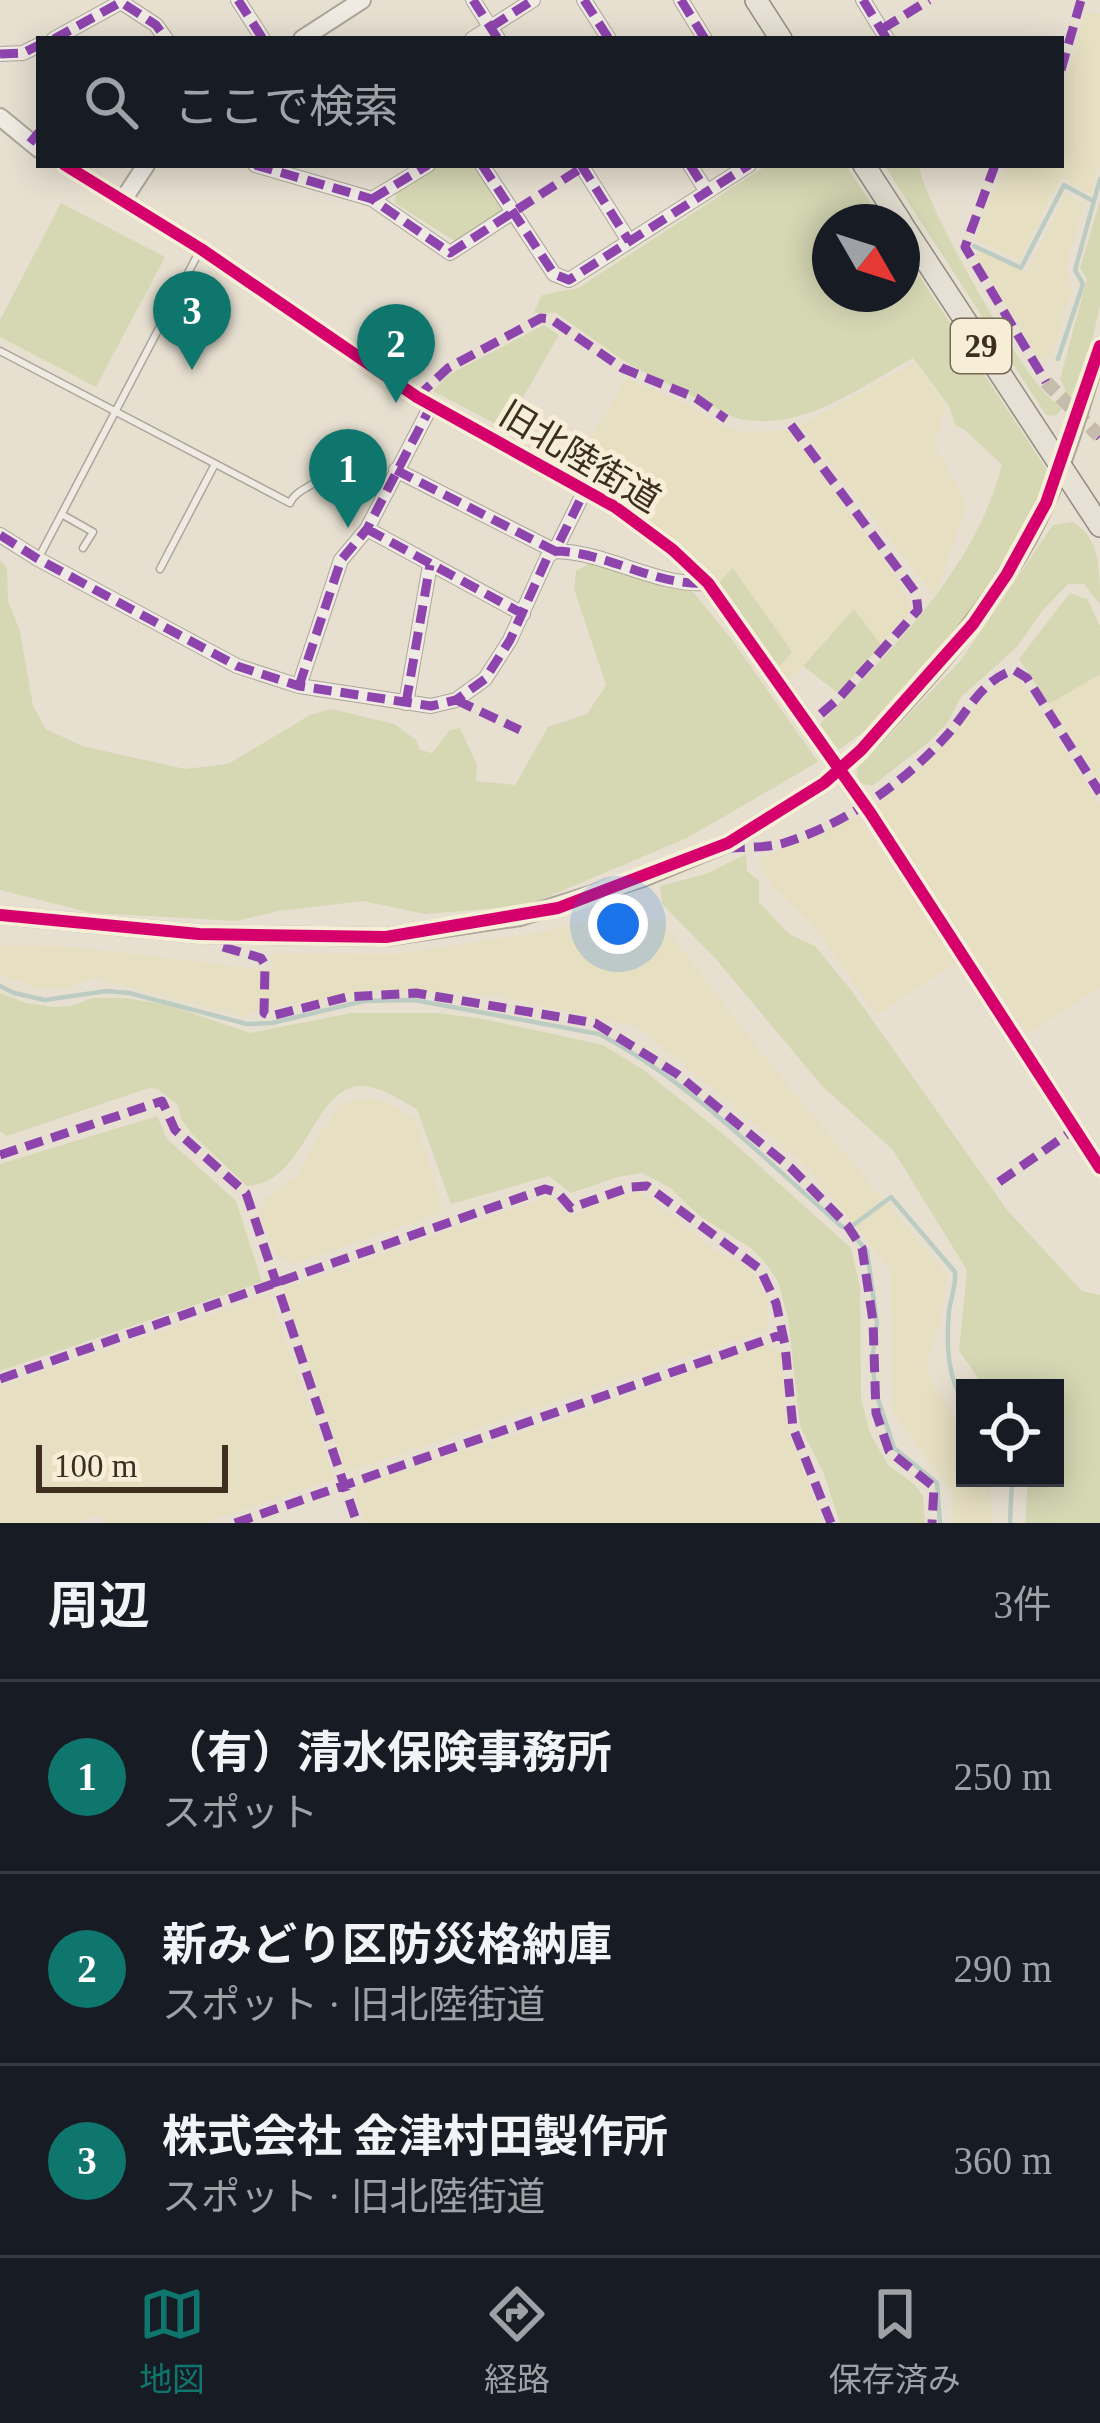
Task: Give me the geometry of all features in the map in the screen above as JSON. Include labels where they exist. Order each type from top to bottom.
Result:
[{"type":"main road","points":[[756,0],[779,36]]},
{"type":"main road","name":"29","points":[[866,168],[890,204]]},
{"type":"main road","name":"29","points":[[920,251],[1100,526]]},
{"type":"street","points":[[238,0],[261,36]]},
{"type":"street","points":[[307,36],[362,0]]},
{"type":"street","points":[[473,0],[495,33],[532,0]]},
{"type":"street","points":[[584,0],[607,36]]},
{"type":"street","points":[[681,0],[703,36]]},
{"type":"street","points":[[863,0],[885,36]]},
{"type":"street","points":[[59,36],[121,2],[156,25],[164,36]]},
{"type":"street","points":[[0,54],[36,47]]},
{"type":"street","points":[[0,117],[36,142]]},
{"type":"street","name":"旧北陸街道","points":[[70,168],[201,249],[431,406],[646,529],[707,583],[872,814],[1100,1168]]},
{"type":"street","points":[[123,200],[144,168]]},
{"type":"street","points":[[273,168],[372,199],[450,253],[514,212]]},
{"type":"street","points":[[372,199],[423,168]]},
{"type":"street","points":[[484,168],[554,274],[568,280],[744,168]]},
{"type":"street","points":[[583,168],[629,241]]},
{"type":"street","points":[[692,168],[707,192]]},
{"type":"street","points":[[861,750],[973,624],[1025,544],[1060,467],[1100,346]]},
{"type":"street","points":[[299,686],[341,560],[367,529],[431,406]]},
{"type":"street","points":[[396,470],[555,551],[603,558],[687,585],[707,583]]},
{"type":"street","points":[[0,535],[237,666],[299,686],[444,705],[485,679],[585,490]]},
{"type":"street","points":[[367,529],[523,614]]},
{"type":"street","points":[[406,703],[430,565]]},
{"type":"street","points":[[0,915],[199,934],[386,937],[520,917],[643,878],[728,844],[824,783]]},
{"type":"lane","points":[[38,559],[201,249]]},
{"type":"lane","points":[[0,351],[290,503],[293,496],[321,482],[327,470]]},
{"type":"lane","points":[[160,569],[215,464]]},
{"type":"lane","points":[[63,515],[93,532],[83,548]]},
{"type":"shaded area","points":[[1085,12],[1100,14],[1100,163],[1091,194],[1061,177],[1020,261],[976,239],[986,206],[1007,168],[1064,168],[1064,82]]},
{"type":"shaded area","points":[[1066,193],[1085,204],[1068,257],[1066,272],[1072,288],[1052,357],[1039,359],[976,257],[979,251],[1027,272]]},
{"type":"shaded area","points":[[915,362],[945,405],[935,446],[967,505],[935,596],[800,426]]},
{"type":"shaded area","points":[[626,378],[721,426],[742,432],[789,430],[889,568],[912,608],[881,645],[853,610],[790,680],[778,668],[792,652],[733,568],[719,583],[626,497],[574,467]]},
{"type":"shaded area","points":[[1100,674],[1100,782],[1049,704]]},
{"type":"shaded area","points":[[1018,676],[1100,805],[1100,987],[1028,1034],[876,804],[920,770],[995,686]]},
{"type":"shaded area","points":[[858,816],[957,962],[877,1015],[813,925],[773,886],[757,860]]},
{"type":"shaded area","points":[[629,912],[660,921],[780,1076],[947,1275],[940,1324],[925,1369],[956,1419],[956,1487],[990,1487],[992,1523],[953,1523],[951,1492],[893,1412],[890,1268],[804,1164],[638,1027],[493,995],[377,989],[252,1011],[246,1017],[91,978],[64,989],[38,988],[0,975],[0,945],[67,946],[274,971],[272,953],[396,954],[535,933]]},
{"type":"shaded area","points":[[366,1098],[388,1103],[415,1118],[444,1212],[293,1264],[276,1255],[257,1214],[268,1196],[296,1178],[340,1104]]},
{"type":"shaded area","points":[[641,1192],[719,1253],[751,1269],[768,1301],[768,1330],[346,1472],[283,1289],[549,1196],[571,1216],[606,1200]]},
{"type":"shaded area","points":[[270,1294],[334,1479],[205,1523],[103,1523],[99,1514],[76,1523],[0,1523],[0,1387]]},
{"type":"shaded area","points":[[765,1344],[781,1352],[786,1424],[823,1523],[365,1523],[354,1491],[358,1486],[583,1412]]},
{"type":"green space","points":[[433,168],[478,168],[505,210],[456,242],[395,203],[396,192]]},
{"type":"green space","points":[[762,168],[848,168],[871,204],[812,204],[812,312],[920,312],[920,277],[1047,470],[1038,501],[1001,570],[876,728],[839,750],[818,726],[902,637],[951,574],[972,541],[1002,465],[955,425],[949,406],[913,358],[806,414],[783,420],[736,418],[630,365],[556,313],[533,313],[542,295],[578,288]]},
{"type":"green space","points":[[886,168],[920,168],[977,290],[1022,362],[1055,402],[1066,390],[1060,379],[1087,279],[1080,268],[1100,200],[1098,317],[1078,381],[1055,416],[1046,415],[920,221],[920,204],[909,204]]},
{"type":"green space","points":[[61,203],[165,257],[96,387],[0,337],[0,320]]},
{"type":"green space","points":[[544,325],[559,335],[505,429],[433,391],[448,375]]},
{"type":"green space","points":[[1072,522],[1093,545],[1100,604],[1084,584],[1068,584],[1017,647],[961,697],[948,722],[929,742],[872,786],[860,783],[856,770],[961,660],[1053,525]]},
{"type":"green space","points":[[0,560],[7,568],[8,601],[20,631],[33,706],[46,729],[82,746],[185,769],[228,764],[310,715],[331,709],[394,724],[416,740],[420,750],[432,753],[450,730],[460,728],[477,765],[476,781],[515,785],[548,727],[587,714],[606,685],[574,589],[576,571],[590,563],[693,592],[818,762],[687,838],[526,906],[425,914],[363,901],[236,921],[92,913],[0,890]]},
{"type":"green space","points":[[733,568],[792,652],[778,668],[719,583]]},
{"type":"green space","points":[[1070,593],[1088,600],[1100,626],[1100,674],[1049,704],[1019,659]]},
{"type":"green space","points":[[854,609],[881,645],[838,693],[803,666]]},
{"type":"green space","points":[[746,854],[747,871],[759,881],[759,902],[789,934],[815,946],[851,990],[1008,1211],[1082,1291],[1100,1295],[1100,1523],[1025,1523],[1027,1487],[1064,1487],[1064,1379],[979,1379],[959,1351],[967,1270],[893,1150],[823,1087],[715,958],[662,904],[660,886],[706,874]]},
{"type":"green space","points":[[0,993],[55,1007],[92,998],[127,998],[171,1006],[250,1033],[351,1013],[437,1013],[603,1045],[645,1071],[734,1143],[851,1248],[860,1287],[861,1398],[870,1433],[888,1465],[923,1496],[925,1523],[840,1523],[824,1474],[800,1426],[788,1318],[778,1281],[751,1248],[701,1217],[669,1187],[642,1173],[571,1193],[549,1176],[451,1204],[417,1109],[364,1086],[347,1089],[333,1100],[284,1169],[267,1181],[247,1186],[192,1134],[178,1105],[157,1089],[7,1136],[0,1131]]},
{"type":"green space","points":[[157,1116],[167,1139],[236,1201],[262,1282],[0,1371],[0,1164]]},
{"type":"waterway","points":[[1058,359],[1083,284],[1075,270],[1100,179]]},
{"type":"waterway","points":[[974,246],[1021,268],[1064,185],[1093,201]]},
{"type":"waterway","points":[[0,986],[45,1000],[107,991],[129,993],[247,1024],[272,1023],[364,1001],[414,1000],[599,1034],[696,1098],[841,1226],[848,1229],[891,1197],[955,1272],[948,1348],[956,1387]]},
{"type":"waterway","points":[[848,1229],[867,1251],[877,1323],[872,1360],[876,1393],[894,1448],[937,1483],[940,1523]]},
{"type":"waterway","points":[[1010,1523],[1012,1487]]},
{"type":"tunnel","points":[[1046,382],[1099,436]]},
{"type":"marked path","points":[[238,0],[261,36]]},
{"type":"marked path","points":[[473,0],[496,36]]},
{"type":"marked path","points":[[491,27],[533,0]]},
{"type":"marked path","points":[[584,0],[607,36]]},
{"type":"marked path","points":[[681,0],[703,36]]},
{"type":"marked path","points":[[863,0],[885,36]]},
{"type":"marked path","points":[[882,29],[929,0]]},
{"type":"marked path","points":[[1064,60],[1081,0]]},
{"type":"marked path","points":[[59,36],[121,2],[156,25],[164,36]]},
{"type":"marked path","points":[[0,54],[23,53],[36,46]]},
{"type":"marked path","points":[[30,143],[36,136]]},
{"type":"marked path","points":[[265,168],[372,199],[450,253],[581,168]]},
{"type":"marked path","points":[[372,199],[423,168]]},
{"type":"marked path","points":[[484,168],[554,274],[569,280],[744,168]]},
{"type":"marked path","points":[[583,168],[629,241]]},
{"type":"marked path","points":[[692,168],[707,192]]},
{"type":"marked path","points":[[994,168],[965,247],[1046,382]]},
{"type":"marked path","points":[[417,397],[448,368],[541,318],[551,319],[622,368],[696,398],[726,419]]},
{"type":"marked path","points":[[299,686],[341,560],[367,529],[431,406]]},
{"type":"marked path","points":[[791,425],[916,593],[918,610],[838,699],[807,726]]},
{"type":"marked path","points":[[396,470],[555,551],[585,490]]},
{"type":"marked path","points":[[367,529],[523,614]]},
{"type":"marked path","points":[[0,535],[237,666],[299,686],[431,706],[456,700],[485,679],[510,640],[548,556],[555,551],[594,557],[670,580],[708,583]]},
{"type":"marked path","points":[[406,703],[430,565]]},
{"type":"marked path","points":[[727,848],[784,843],[852,813],[913,769],[985,688],[1014,670],[1027,678],[1100,793]]},
{"type":"marked path","points":[[456,700],[520,730]]},
{"type":"marked path","points":[[223,947],[261,958],[265,965],[264,1013],[271,1016],[347,997],[416,993],[595,1023],[677,1074],[791,1168],[847,1225],[862,1248],[873,1321],[876,1413],[889,1451],[934,1487],[932,1523]]},
{"type":"marked path","points":[[0,1155],[162,1101],[175,1130],[246,1193],[357,1523]]},
{"type":"marked path","points":[[999,1182],[1075,1129]]},
{"type":"marked path","points":[[0,1379],[545,1189],[558,1193],[571,1208],[630,1187],[647,1186],[760,1269],[776,1303],[785,1345],[793,1428],[831,1523]]},
{"type":"marked path","points":[[235,1523],[783,1334]]},
{"type":"cycle path","points":[[70,168],[201,249],[417,397],[615,507],[708,583],[871,814],[1100,1168]]},
{"type":"cycle path","points":[[0,915],[199,934],[386,937],[558,908],[728,843],[824,783],[861,750],[973,624],[1046,503],[1100,346]]},
{"type":"place","name":"株式会社 金津村田製作所","points":[[192,370]]},
{"type":"place","name":"新みどり区防災格納庫","points":[[396,403]]},
{"type":"place","name":"（有）清水保険事務所","points":[[348,528]]}]
